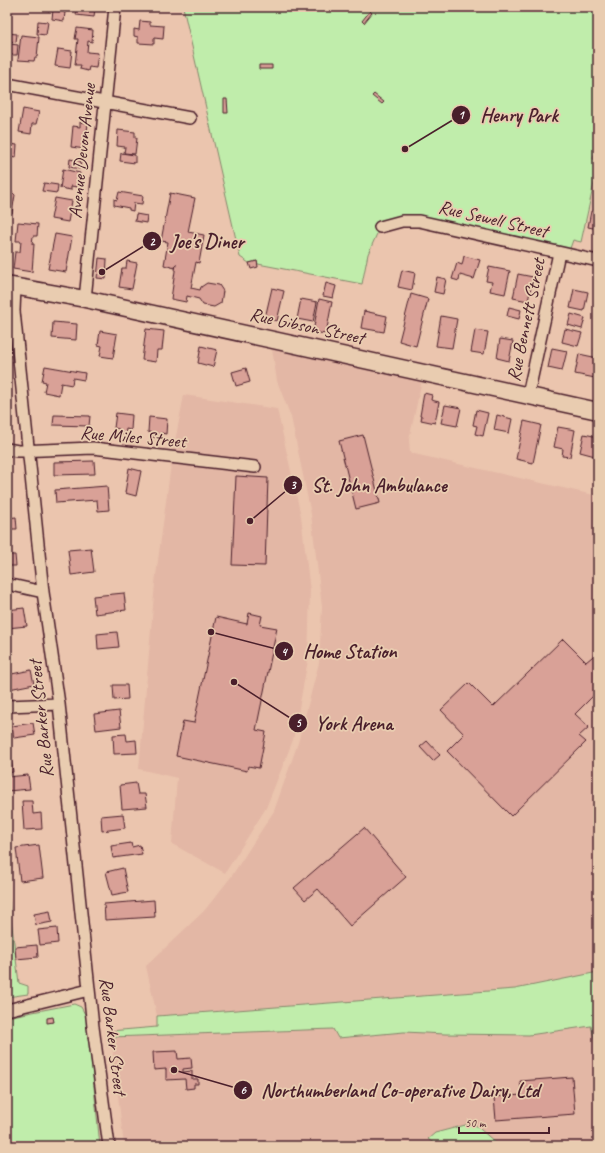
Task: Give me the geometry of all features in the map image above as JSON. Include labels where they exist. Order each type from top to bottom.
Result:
[{"type":"main road","name":"Rue Gibson Street","points":[[11,286],[85,299],[598,410]]},
{"type":"street","name":"Avenue Devon Avenue","points":[[85,299],[115,7]]},
{"type":"street","points":[[7,84],[190,118]]},
{"type":"street","name":"Rue Sewell Street","points":[[380,227],[402,221],[419,221],[598,261]]},
{"type":"street","name":"Rue Bennett Street","points":[[528,395],[559,253]]},
{"type":"street","name":"Rue Barker Street","points":[[11,286],[30,451],[43,592],[58,704],[89,990],[109,1146]]},
{"type":"street","name":"Rue Miles Street","points":[[7,449],[30,451],[93,448],[255,468]]},
{"type":"street","points":[[7,584],[43,592]]},
{"type":"street","points":[[7,706],[58,704]]},
{"type":"street","points":[[7,1010],[89,990]]},
{"type":"shaded area","points":[[272,349],[422,380],[409,440],[410,453],[598,496],[598,972],[515,989],[157,1016],[146,966],[204,911],[231,877],[274,811],[298,743],[319,663],[322,607],[311,514],[291,417],[277,381]]},
{"type":"shaded area","points":[[184,395],[277,409],[301,516],[310,591],[308,660],[293,740],[266,808],[225,873],[172,844],[177,778],[139,769],[155,583],[172,457]]},
{"type":"shaded area","points":[[598,1008],[598,1146],[124,1146],[111,1037],[444,1024]]},
{"type":"green space","points":[[183,7],[598,7],[598,138],[593,159],[598,160],[598,165],[581,242],[573,240],[568,254],[419,221],[380,227],[368,254],[362,284],[258,264],[257,261],[249,263],[240,257]]},
{"type":"green space","points":[[7,886],[19,983],[28,986],[28,994],[7,997]]},
{"type":"green space","points":[[598,972],[598,1052],[591,1026],[529,1035],[404,1032],[338,1038],[333,1029],[111,1037],[110,1031],[157,1027],[157,1016],[515,989]]},
{"type":"green space","points":[[74,1004],[81,1007],[87,1018],[100,1146],[7,1146],[7,1017]]},
{"type":"green space","points":[[473,1123],[495,1142],[493,1146],[450,1146],[434,1143],[428,1139],[435,1133]]},
{"type":"building","points":[[43,7],[50,7],[49,11],[43,10]]},
{"type":"building","points":[[77,7],[95,7],[94,17],[76,15]]},
{"type":"building","points":[[136,7],[154,7],[153,9]]},
{"type":"building","points":[[53,10],[65,12],[64,21],[52,19]]},
{"type":"building","points":[[370,11],[372,13],[364,23],[362,21]]},
{"type":"building","points":[[38,21],[48,22],[46,35],[37,34]]},
{"type":"building","points":[[140,21],[150,22],[150,25],[164,26],[163,39],[154,38],[154,44],[138,43],[138,37],[134,36],[134,29],[139,30]]},
{"type":"building","points":[[77,28],[93,30],[92,42],[88,41],[87,52],[98,53],[96,68],[89,67],[88,71],[80,69],[81,65],[75,65],[78,39],[75,39]]},
{"type":"building","points":[[7,33],[17,34],[16,42],[10,41],[10,44],[18,45],[17,55],[7,55]]},
{"type":"building","points":[[21,35],[39,37],[37,57],[35,57],[34,61],[18,60]]},
{"type":"building","points":[[58,49],[72,51],[70,68],[55,66]]},
{"type":"building","points":[[259,65],[272,65],[272,69],[259,69]]},
{"type":"building","points":[[374,94],[384,102],[382,104],[372,96]]},
{"type":"building","points":[[224,99],[227,99],[228,113],[224,113]]},
{"type":"building","points":[[23,109],[39,112],[36,124],[32,124],[31,134],[19,132]]},
{"type":"building","points":[[80,122],[88,123],[85,149],[71,147],[73,126],[80,127]]},
{"type":"building","points":[[118,130],[135,132],[135,138],[137,138],[135,154],[124,153],[125,147],[117,146]]},
{"type":"building","points":[[10,144],[17,145],[16,158],[9,157]]},
{"type":"building","points":[[121,153],[135,155],[135,163],[120,161]]},
{"type":"building","points":[[70,159],[81,161],[80,169],[69,167]]},
{"type":"building","points":[[63,169],[80,173],[77,187],[71,186],[71,190],[60,188]]},
{"type":"building","points":[[44,183],[58,185],[57,193],[42,191]]},
{"type":"building","points":[[7,191],[12,192],[15,195],[12,213],[7,212]]},
{"type":"building","points":[[119,192],[143,196],[142,204],[134,203],[133,211],[129,210],[129,208],[114,205],[114,199],[117,200]]},
{"type":"building","points":[[170,193],[195,198],[188,232],[204,235],[199,263],[196,262],[191,288],[200,290],[201,287],[207,283],[219,285],[223,291],[221,303],[214,307],[203,305],[199,299],[187,296],[186,302],[171,299],[176,264],[175,268],[164,265],[168,242],[161,241]]},
{"type":"building","points":[[55,198],[72,201],[68,222],[51,219]]},
{"type":"building","points":[[591,211],[598,212],[598,229],[588,227]]},
{"type":"building","points":[[136,214],[147,216],[146,223],[135,221]]},
{"type":"building","points":[[18,222],[38,224],[37,236],[33,236],[32,244],[34,244],[32,272],[13,269],[15,252],[20,252],[21,241],[16,241]]},
{"type":"building","points":[[55,234],[72,237],[66,272],[48,269]]},
{"type":"building","points":[[464,256],[480,260],[474,279],[460,275],[459,281],[452,279],[457,263],[462,265]]},
{"type":"building","points":[[99,258],[107,259],[106,279],[97,278]]},
{"type":"building","points":[[127,261],[137,263],[132,289],[119,287],[122,268],[126,268]]},
{"type":"building","points":[[257,261],[258,267],[251,269],[249,263]]},
{"type":"building","points":[[489,267],[510,271],[505,294],[490,291],[492,282],[486,281]]},
{"type":"building","points":[[402,270],[415,273],[412,290],[398,287]]},
{"type":"building","points":[[518,274],[533,277],[528,301],[513,298]]},
{"type":"building","points":[[437,277],[446,279],[443,294],[434,292]]},
{"type":"building","points":[[326,283],[336,286],[333,298],[323,296]]},
{"type":"building","points":[[272,288],[284,291],[277,321],[265,318]]},
{"type":"building","points":[[574,289],[588,292],[584,311],[570,308]]},
{"type":"building","points":[[411,294],[428,299],[416,346],[399,341]]},
{"type":"building","points":[[301,299],[317,302],[313,322],[297,319]]},
{"type":"building","points":[[319,299],[332,302],[326,334],[313,332]]},
{"type":"building","points":[[509,307],[521,310],[519,319],[507,316]]},
{"type":"building","points":[[364,311],[387,316],[384,332],[361,328]]},
{"type":"building","points":[[571,314],[585,318],[582,329],[568,325]]},
{"type":"building","points":[[441,316],[457,319],[452,348],[436,346]]},
{"type":"building","points":[[53,322],[77,324],[76,340],[52,338]]},
{"type":"building","points":[[146,329],[164,331],[162,350],[157,350],[156,362],[142,360]]},
{"type":"building","points":[[565,329],[582,333],[578,346],[562,342]]},
{"type":"building","points":[[475,330],[488,332],[484,354],[471,352]]},
{"type":"building","points":[[100,331],[117,334],[113,358],[100,356],[102,346],[98,345]]},
{"type":"building","points":[[597,337],[598,351],[595,351]]},
{"type":"building","points":[[500,339],[513,341],[509,361],[497,358]]},
{"type":"building","points":[[201,346],[217,350],[213,367],[198,363]]},
{"type":"building","points":[[552,348],[567,351],[562,371],[548,368]]},
{"type":"building","points":[[579,354],[598,358],[595,378],[575,374]]},
{"type":"building","points":[[45,366],[85,373],[84,380],[73,378],[72,385],[61,383],[59,395],[44,392],[46,382],[42,381]]},
{"type":"building","points":[[246,368],[250,382],[236,386],[232,372]]},
{"type":"building","points":[[424,393],[432,395],[431,400],[439,402],[435,423],[421,420],[422,416],[420,416]]},
{"type":"building","points":[[445,405],[461,408],[457,426],[441,423]]},
{"type":"building","points":[[476,410],[488,413],[483,436],[475,434],[477,426],[473,425]]},
{"type":"building","points":[[116,413],[132,415],[131,430],[126,429],[125,434],[119,433],[119,429],[114,428]]},
{"type":"building","points":[[54,415],[90,416],[89,426],[53,425]]},
{"type":"building","points":[[497,415],[512,419],[509,433],[494,430]]},
{"type":"building","points":[[149,417],[167,419],[166,434],[161,433],[160,438],[152,437],[152,433],[148,432]]},
{"type":"building","points":[[524,421],[541,425],[533,463],[516,459]]},
{"type":"building","points":[[558,427],[575,430],[570,457],[562,456],[563,449],[554,447]]},
{"type":"building","points":[[584,434],[598,437],[595,456],[580,452]]},
{"type":"building","points":[[363,435],[380,503],[356,509],[339,441]]},
{"type":"building","points":[[94,461],[95,474],[54,475],[54,462]]},
{"type":"building","points":[[129,468],[141,471],[136,496],[125,493]]},
{"type":"building","points":[[236,476],[268,478],[265,566],[232,565]]},
{"type":"building","points":[[7,481],[9,481],[10,493],[7,494]]},
{"type":"building","points":[[107,486],[109,510],[98,511],[97,500],[56,503],[55,490]]},
{"type":"building","points":[[16,517],[17,529],[7,529],[7,518]]},
{"type":"building","points":[[91,548],[94,572],[71,575],[68,550]]},
{"type":"building","points":[[7,555],[15,555],[16,566],[7,566]]},
{"type":"building","points":[[124,593],[126,610],[95,614],[93,596]]},
{"type":"building","points":[[24,608],[27,626],[7,628],[7,610]]},
{"type":"building","points":[[249,613],[262,616],[260,625],[277,628],[256,730],[266,732],[259,768],[248,766],[247,771],[176,756],[183,721],[194,723],[216,617],[247,624]]},
{"type":"building","points":[[117,632],[119,647],[98,649],[97,634]]},
{"type":"building","points":[[563,639],[586,662],[598,652],[598,691],[575,714],[589,727],[579,736],[586,742],[511,816],[447,751],[464,734],[441,710],[469,683],[493,707]]},
{"type":"building","points":[[31,670],[34,684],[9,689],[7,675]]},
{"type":"building","points":[[113,685],[127,685],[128,699],[114,700]]},
{"type":"building","points":[[119,711],[121,727],[96,730],[94,714]]},
{"type":"building","points":[[33,723],[35,735],[14,738],[12,726]]},
{"type":"building","points":[[126,734],[127,741],[136,740],[137,753],[114,754],[113,735]]},
{"type":"building","points":[[427,741],[440,755],[433,761],[420,747]]},
{"type":"building","points":[[7,750],[10,750],[13,772],[7,773]]},
{"type":"building","points":[[28,775],[30,789],[7,791],[7,777]]},
{"type":"building","points":[[136,783],[138,794],[145,794],[147,807],[122,809],[120,785]]},
{"type":"building","points":[[22,801],[32,801],[33,814],[41,813],[42,829],[24,830]]},
{"type":"building","points":[[123,814],[125,828],[102,831],[101,816]]},
{"type":"building","points":[[364,828],[406,877],[350,926],[318,889],[305,900],[294,888]]},
{"type":"building","points":[[131,843],[132,847],[140,845],[142,854],[113,858],[111,846]]},
{"type":"building","points":[[39,845],[43,878],[20,881],[16,848]]},
{"type":"building","points":[[123,868],[128,892],[112,895],[106,872]]},
{"type":"building","points":[[154,900],[155,917],[105,920],[104,904]]},
{"type":"building","points":[[50,911],[52,922],[36,925],[34,914]]},
{"type":"building","points":[[57,928],[58,943],[40,945],[38,930]]},
{"type":"building","points":[[37,945],[38,957],[16,959],[15,947]]},
{"type":"building","points":[[53,1017],[54,1022],[47,1023],[47,1018]]},
{"type":"building","points":[[177,1051],[178,1059],[191,1058],[192,1068],[183,1069],[183,1072],[192,1071],[192,1079],[198,1079],[198,1084],[194,1084],[194,1088],[186,1089],[185,1079],[166,1080],[166,1069],[154,1070],[153,1052]]},
{"type":"building","points":[[572,1077],[575,1114],[496,1120],[494,1097],[522,1095],[520,1081]]},
{"type":"place","name":"Henry Park","points":[[405,149]]},
{"type":"place","name":"Joe's Diner","points":[[102,272]]},
{"type":"place","name":"St. John Ambulance","points":[[250,521]]},
{"type":"place","name":"Home Station","points":[[211,632]]},
{"type":"place","name":"York Arena","points":[[234,682]]},
{"type":"place","name":"Northumberland Co-operative Dairy, Ltd","points":[[174,1070]]}]
